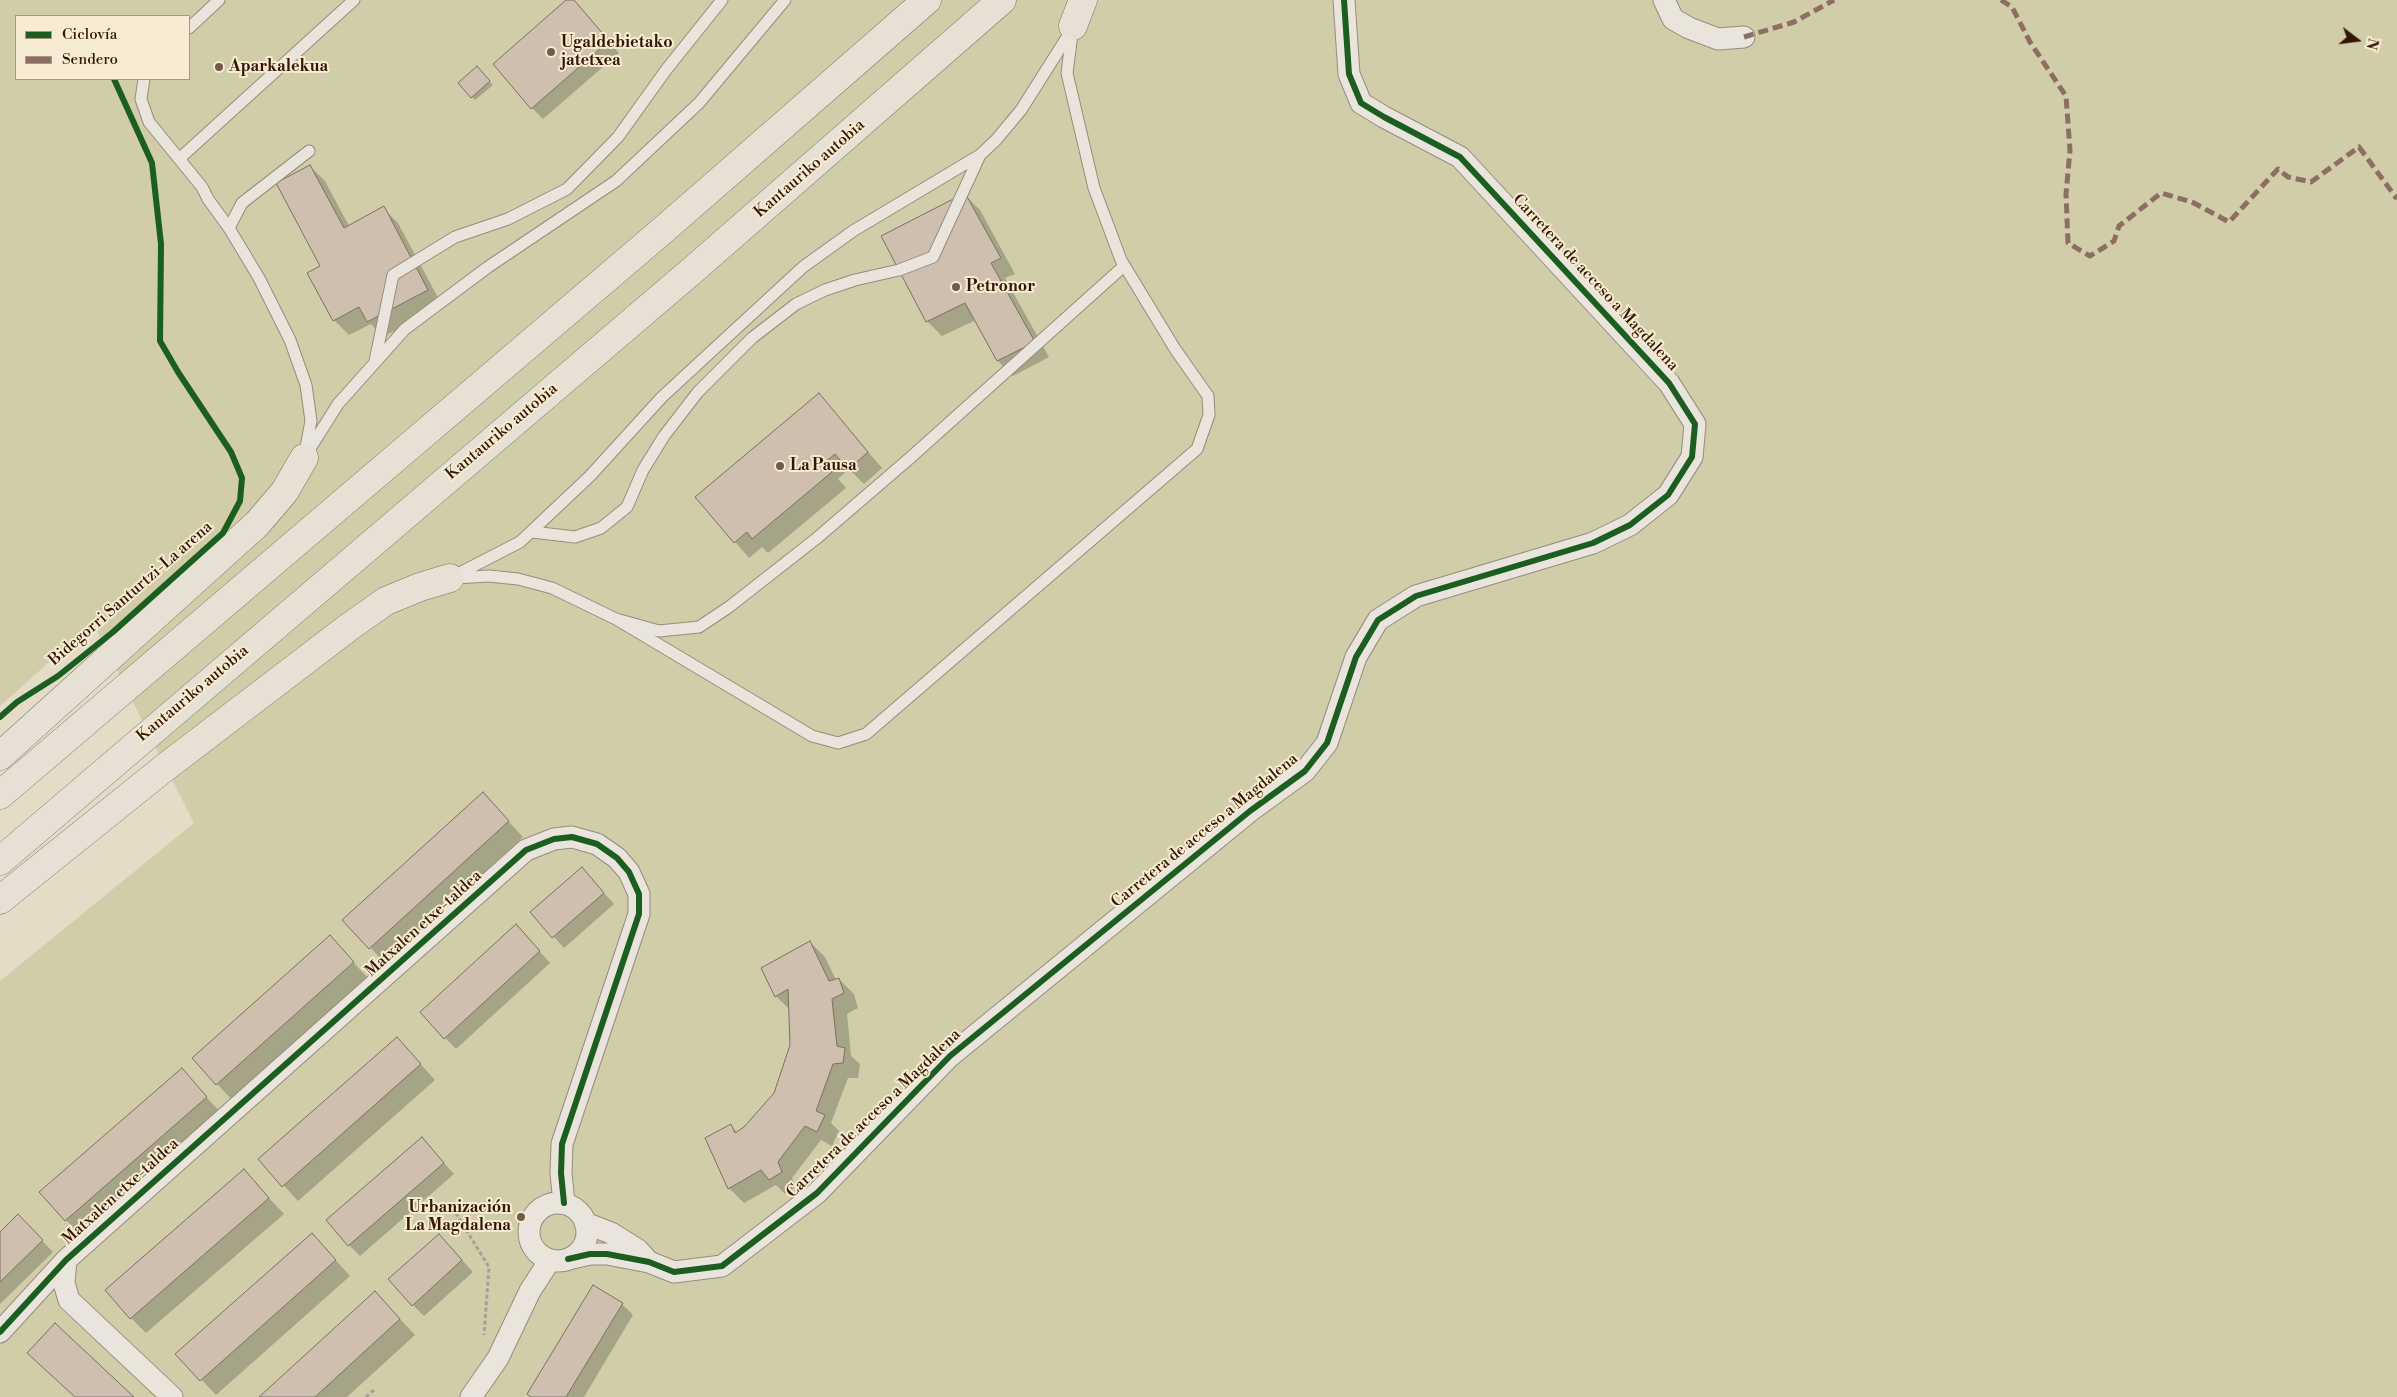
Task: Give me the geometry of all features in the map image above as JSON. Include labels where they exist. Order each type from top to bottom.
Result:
[{"type":"highway","points":[[0,795],[655,238],[927,0]]},
{"type":"highway","name":"Kantauriko autobia","points":[[0,861],[694,269],[1002,0]]},
{"type":"highway","points":[[1073,26],[1083,0]]},
{"type":"highway","points":[[0,756],[257,524],[285,491],[304,458]]},
{"type":"highway","points":[[0,900],[156,775],[349,627],[386,602],[420,587],[450,578]]},
{"type":"street","name":"Carretera de acceso a Magdalena","points":[[559,1259],[590,1254],[607,1254],[649,1262],[674,1272],[722,1266],[817,1193],[950,1056],[1250,811],[1305,771],[1327,743],[1356,657],[1378,620],[1416,596],[1593,543],[1630,525],[1668,496],[1692,457],[1695,424],[1669,383],[1460,157],[1361,103],[1349,74],[1344,0]]},
{"type":"street","points":[[1664,0],[1673,19],[1689,28],[1718,39],[1744,37]]},
{"type":"street","name":"Matxalen etxe-taldea","points":[[0,1332],[66,1260],[526,850],[554,839],[572,837],[596,844],[617,858],[629,872],[639,894],[638,914],[562,1144],[561,1173],[564,1204]]},
{"type":"street","points":[[471,1397],[497,1360],[530,1291],[559,1259],[582,1248],[586,1240],[586,1223],[578,1210],[564,1204],[545,1206],[537,1212],[529,1229],[534,1248],[541,1256],[559,1259]]},
{"type":"street","name":"Carretera de acceso a Magdalena","points":[[586,1223],[611,1233],[638,1250],[649,1262]]},
{"type":"street","name":"Matxalen etxe-taldea","points":[[66,1260],[64,1283],[69,1300]]},
{"type":"street","points":[[28,1303],[51,1296],[69,1300],[172,1397]]},
{"type":"lane","points":[[190,27],[219,0]]},
{"type":"lane","points":[[179,159],[354,0]]},
{"type":"lane","points":[[375,362],[393,275],[455,237],[508,219],[567,189],[618,137],[666,70],[722,0]]},
{"type":"lane","points":[[304,458],[338,404],[405,329],[488,267],[616,181],[699,103],[785,0]]},
{"type":"lane","points":[[450,578],[520,542],[532,532],[590,476],[662,397],[803,267],[852,231],[980,155],[1022,110],[1073,26]]},
{"type":"lane","points":[[450,578],[488,576],[518,579],[552,588],[616,619],[812,736],[838,743],[866,734],[1197,448],[1209,414],[1208,396],[1175,349],[1124,266],[1094,188],[1076,121],[1067,73],[1073,26]]},
{"type":"lane","points":[[144,80],[141,99],[149,122],[179,159],[229,228],[259,278],[290,340],[306,386],[311,420],[304,458]]},
{"type":"lane","points":[[229,228],[242,203],[308,151]]},
{"type":"lane","points":[[532,532],[575,537],[600,528],[627,507],[643,470],[664,436],[698,392],[752,338],[796,304],[825,290],[855,280],[899,270],[934,257],[980,155]]},
{"type":"lane","points":[[616,619],[659,631],[699,627],[729,608],[817,538],[910,458],[1124,266]]},
{"type":"path","points":[[449,1202],[489,1267],[483,1352],[497,1360]]},
{"type":"path","points":[[366,1397],[374,1390]]},
{"type":"shaded area","points":[[0,0],[2397,0],[2397,1397],[0,1397],[0,981],[194,823],[93,623],[0,706]]},
{"type":"building","name":"Ugaldebietako jatetxea","points":[[566,0],[574,0],[609,41],[531,109],[493,64]]},
{"type":"building","points":[[477,66],[490,81],[471,98],[458,83]]},
{"type":"building","points":[[310,165],[344,228],[384,206],[428,290],[367,322],[359,307],[333,321],[307,273],[320,266],[276,183]]},
{"type":"building","name":"Petronor","points":[[965,193],[1001,258],[991,263],[1035,342],[997,361],[965,303],[926,322],[881,236]]},
{"type":"building","name":"La Pausa","points":[[819,393],[868,452],[848,470],[835,454],[824,463],[832,472],[752,539],[747,532],[734,543],[695,497]]},
{"type":"building","points":[[483,792],[509,821],[369,949],[342,920]]},
{"type":"building","points":[[582,867],[604,893],[552,938],[530,912]]},
{"type":"building","points":[[516,924],[540,951],[444,1039],[420,1012]]},
{"type":"building","points":[[330,935],[354,962],[216,1085],[192,1058]]},
{"type":"building","points":[[810,941],[829,981],[839,978],[844,993],[832,999],[837,1046],[845,1048],[843,1063],[833,1064],[816,1111],[825,1115],[817,1132],[805,1126],[778,1162],[782,1172],[769,1180],[761,1170],[728,1189],[705,1138],[731,1124],[735,1133],[744,1127],[774,1093],[790,1045],[788,989],[775,997],[761,968]]},
{"type":"building","points":[[397,1037],[421,1064],[282,1187],[258,1159]]},
{"type":"building","points":[[182,1068],[207,1097],[65,1221],[39,1192]]},
{"type":"building","points":[[422,1137],[444,1163],[348,1246],[326,1220]]},
{"type":"building","points":[[244,1169],[269,1198],[130,1319],[105,1290]]},
{"type":"building","points":[[18,1214],[43,1240],[0,1282],[0,1232]]},
{"type":"building","points":[[312,1233],[336,1260],[200,1381],[175,1354]]},
{"type":"building","points":[[439,1234],[462,1260],[412,1306],[388,1279]]},
{"type":"building","points":[[593,1285],[623,1303],[566,1397],[531,1397],[527,1394]]},
{"type":"building","points":[[375,1291],[400,1319],[315,1397],[259,1397]]},
{"type":"building","points":[[55,1323],[134,1397],[75,1397],[27,1353]]},
{"type":"marked path","points":[[1744,37],[1794,22],[1834,0]]},
{"type":"marked path","points":[[2001,0],[2012,7],[2030,42],[2066,96],[2070,150],[2066,194],[2068,243],[2090,256],[2114,241],[2119,226],[2161,193],[2192,202],[2229,222],[2278,169],[2288,177],[2311,182],[2359,147],[2397,199]]},
{"type":"cycle path","points":[[568,1259],[590,1254],[607,1254],[649,1262],[674,1272],[722,1266],[817,1193],[950,1056],[1250,811],[1305,771],[1327,743],[1356,657],[1378,620],[1416,596],[1593,543],[1630,525],[1668,495],[1692,457],[1695,424],[1669,383],[1460,157],[1361,103],[1349,74],[1344,0]]},
{"type":"cycle path","name":"Bidegorri Santurtzi-La arena","points":[[0,717],[17,702],[58,676],[113,632],[223,533],[240,501],[242,478],[231,452],[178,372],[160,341],[161,244],[152,163],[114,80]]},
{"type":"cycle path","points":[[0,1332],[66,1260],[526,850],[554,839],[572,837],[597,844],[617,858],[629,872],[639,894],[639,914],[562,1144],[561,1173],[564,1203]]},
{"type":"place","name":"Ugaldebietako jatetxea","points":[[551,52]]},
{"type":"place","name":"Aparkalekua","points":[[219,67]]},
{"type":"place","name":"Petronor","points":[[956,287]]},
{"type":"place","name":"La Pausa","points":[[780,466]]},
{"type":"place","name":"Urbanización La Magdalena","points":[[521,1217]]}]
